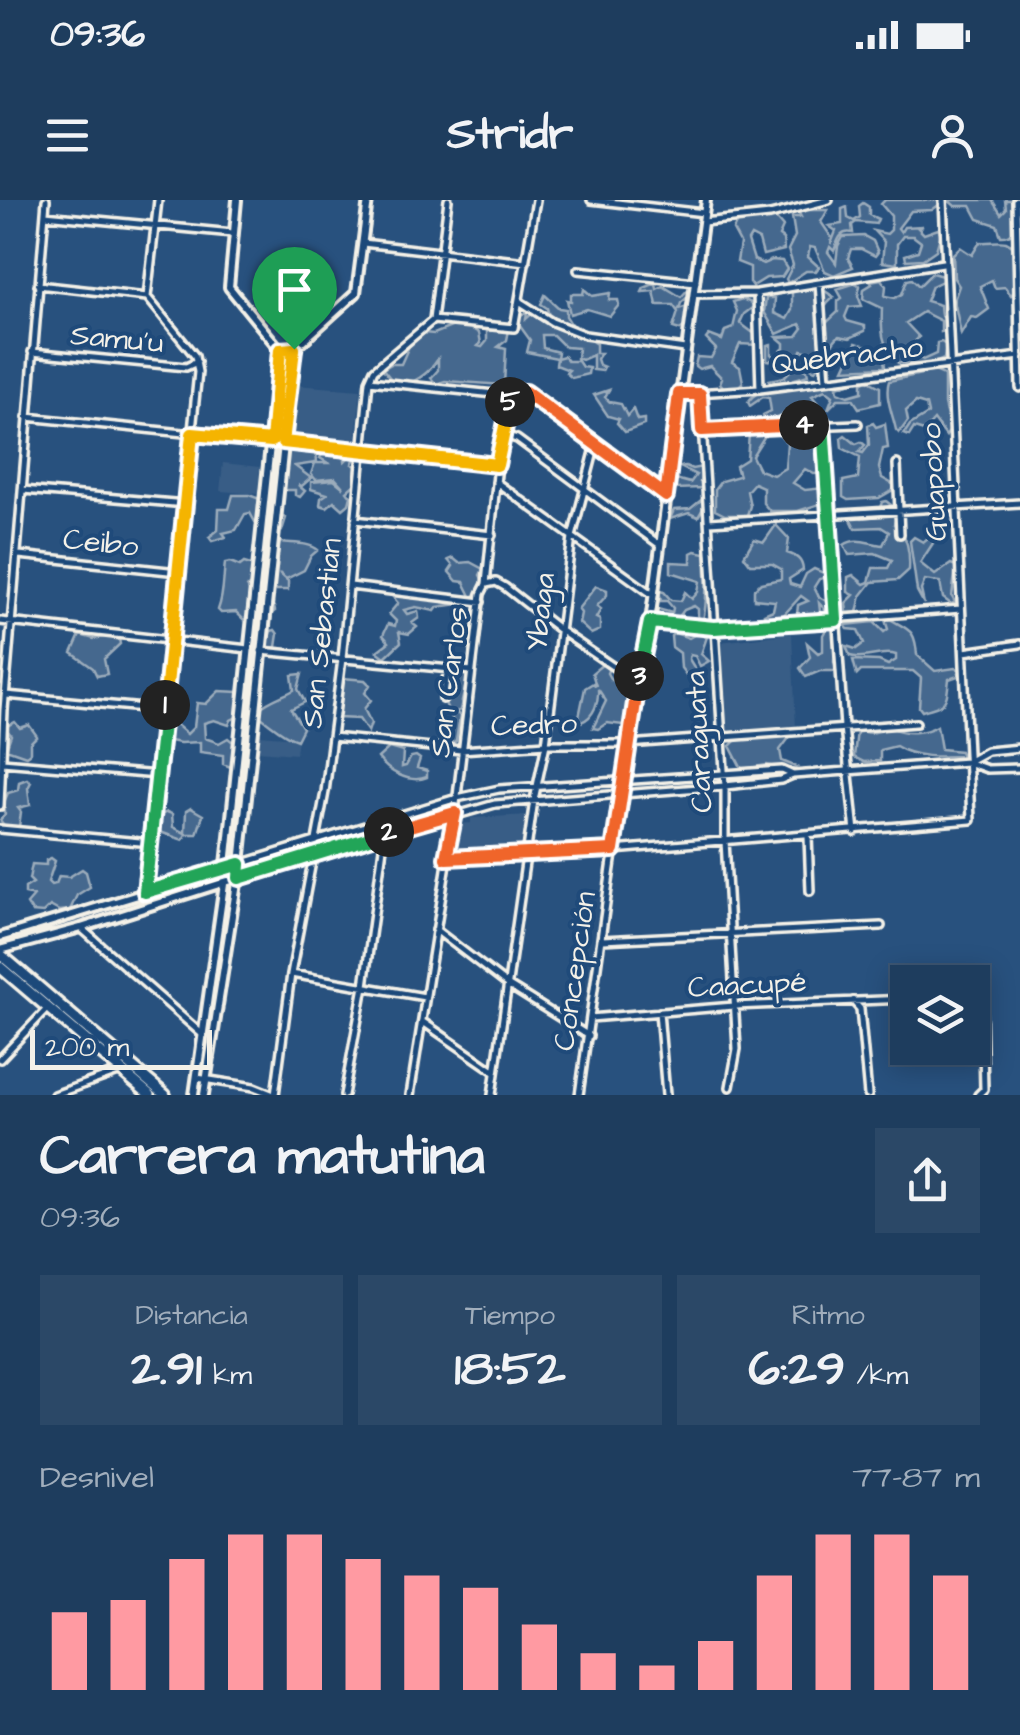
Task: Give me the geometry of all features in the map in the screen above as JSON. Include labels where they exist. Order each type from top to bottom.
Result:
[{"type":"highway","points":[[1,944],[164,1095]]},
{"type":"highway","points":[[0,967],[150,1095]]},
{"type":"street","points":[[0,806],[2,710],[19,556],[46,200]]},
{"type":"street","points":[[145,892],[197,362],[147,297],[158,200]]},
{"type":"street","points":[[194,1095],[224,884],[280,350],[229,287],[237,200]]},
{"type":"street","points":[[280,350],[294,349],[356,293],[368,200]]},
{"type":"street","points":[[448,200],[433,320],[374,370],[369,381],[525,392],[666,496]]},
{"type":"street","points":[[433,320],[514,328],[536,200]]},
{"type":"street","points":[[591,200],[704,218],[770,214],[829,200]]},
{"type":"street","points":[[623,782],[650,622],[706,200]]},
{"type":"street","name":"Guapobo","points":[[855,832],[971,820],[943,200]]},
{"type":"street","points":[[1016,200],[1020,388]]},
{"type":"street","points":[[45,215],[233,233]]},
{"type":"street","points":[[363,243],[526,262]]},
{"type":"street","points":[[694,294],[757,293],[943,263]]},
{"type":"street","points":[[578,270],[696,282]]},
{"type":"street","points":[[819,283],[826,380]]},
{"type":"street","points":[[38,285],[147,297]]},
{"type":"street","points":[[757,293],[760,389]]},
{"type":"street","points":[[519,301],[584,336],[685,349]]},
{"type":"street","points":[[204,1095],[239,878],[294,349]]},
{"type":"street","name":"Samu'u","points":[[32,352],[176,366],[197,362]]},
{"type":"street","name":"Quebracho","points":[[679,394],[760,389],[1019,356]]},
{"type":"street","name":"San Sebastian","points":[[274,1095],[332,737],[369,381]]},
{"type":"street","name":"San Carlos","points":[[410,1095],[455,813],[492,535],[497,465],[512,393]]},
{"type":"street","name":"Caraguata","points":[[700,394],[737,1049],[730,1088]]},
{"type":"street","points":[[27,417],[497,465]]},
{"type":"street","points":[[446,858],[855,832],[823,424]]},
{"type":"street","points":[[702,430],[858,424]]},
{"type":"street","points":[[502,434],[517,439],[660,545]]},
{"type":"street","name":"Ybaga","points":[[492,1095],[534,800],[546,744],[572,536],[596,444]]},
{"type":"street","points":[[898,464],[900,534]]},
{"type":"street","points":[[496,482],[653,596]]},
{"type":"street","points":[[23,490],[186,504]]},
{"type":"street","points":[[708,522],[1020,503]]},
{"type":"street","points":[[355,520],[492,535]]},
{"type":"street","name":"Ceibo","points":[[19,556],[178,572]]},
{"type":"street","points":[[486,584],[496,582],[505,587],[561,632],[637,683]]},
{"type":"street","points":[[349,586],[481,602]]},
{"type":"street","points":[[650,622],[714,628],[961,609]]},
{"type":"street","points":[[0,622],[248,649]]},
{"type":"street","points":[[964,652],[1020,644]]},
{"type":"street","points":[[261,651],[472,671]]},
{"type":"street","points":[[443,699],[448,668]]},
{"type":"street","points":[[6,695],[165,710]]},
{"type":"street","name":"Cedro","points":[[332,737],[461,750],[628,744],[916,723]]},
{"type":"street","points":[[1,944],[84,927],[455,813],[534,800],[968,762],[988,751],[1020,748]]},
{"type":"street","points":[[2,762],[158,775]]},
{"type":"street","points":[[968,762],[986,769],[1020,768]]},
{"type":"street","points":[[1,944],[65,917],[457,798],[499,790],[782,770],[794,775]]},
{"type":"street","name":"Concepción","points":[[579,1095],[623,782]]},
{"type":"street","points":[[0,829],[151,843]]},
{"type":"street","points":[[344,1095],[385,833]]},
{"type":"street","points":[[808,836],[810,892]]},
{"type":"street","points":[[81,912],[84,927],[203,1035]]},
{"type":"street","points":[[65,917],[69,931]]},
{"type":"street","points":[[602,940],[881,926]]},
{"type":"street","points":[[436,930],[509,986],[588,1036]]},
{"type":"street","points":[[434,943],[450,942]]},
{"type":"street","points":[[291,974],[425,997]]},
{"type":"street","name":"Caacupé","points":[[590,1018],[890,999]]},
{"type":"street","points":[[852,1000],[860,1009],[868,1095]]},
{"type":"street","points":[[0,1059],[47,1009]]},
{"type":"street","points":[[659,1012],[666,1095]]},
{"type":"street","points":[[422,1022],[494,1071]]},
{"type":"street","points":[[978,1095],[984,1089],[983,1065]]},
{"type":"street","points":[[54,1095],[121,1072]]},
{"type":"street","points":[[196,1078],[254,1087],[274,1095]]},
{"type":"shaded area","points":[[885,200],[937,200],[940,204],[932,210],[911,211],[898,228],[901,232],[904,227],[923,226],[918,228],[924,234],[938,229],[941,233],[936,250],[923,259],[906,260],[905,255],[918,251],[921,242],[913,236],[903,236],[897,244],[897,264],[882,262],[884,242],[874,231],[887,234],[891,230],[891,216],[881,204]]},
{"type":"shaded area","points":[[948,200],[992,200],[1001,214],[1006,209],[1005,200],[1015,200],[1012,207],[1020,213],[1013,232],[1001,236],[997,225],[978,219],[971,206],[955,206]]},
{"type":"shaded area","points":[[863,203],[869,207],[869,215],[878,219],[876,224],[856,222],[852,225],[853,233],[842,235],[834,251],[830,247],[828,252],[836,263],[843,237],[864,236],[873,241],[878,252],[875,256],[851,249],[848,258],[853,267],[834,275],[825,271],[815,248],[810,247],[808,257],[819,267],[788,283],[793,265],[788,250],[795,236],[792,217],[801,217],[799,213],[803,210],[828,210],[821,222],[832,238],[831,244],[836,231],[829,226],[842,224],[842,209],[847,207],[848,218],[854,221],[860,217],[859,206]]},
{"type":"shaded area","points":[[776,219],[783,227],[779,236],[784,250],[763,255],[759,240],[751,236],[748,241],[754,260],[763,264],[782,261],[787,269],[782,277],[766,278],[753,286],[750,267],[737,262],[740,243],[733,230],[737,222]]},
{"type":"shaded area","points":[[980,242],[1011,245],[1018,258],[1014,279],[1017,288],[1011,295],[1005,287],[995,288],[992,280],[980,286],[989,309],[977,318],[971,317],[961,334],[954,300],[959,286],[954,278],[953,254],[960,247],[972,255]]},
{"type":"shaded area","points":[[932,273],[942,276],[942,281],[932,286],[926,301],[940,305],[941,315],[947,321],[946,331],[941,332],[941,321],[923,312],[906,323],[919,337],[905,352],[923,360],[936,354],[937,343],[941,342],[946,345],[944,359],[930,365],[898,363],[885,344],[882,308],[863,299],[864,289],[872,284],[870,281],[881,279],[886,286],[885,296],[895,298],[902,294],[907,280],[912,279],[919,286]]},
{"type":"shaded area","points":[[656,283],[657,289],[663,286],[681,297],[691,286],[692,293],[679,309],[687,306],[690,310],[686,325],[680,330],[673,328],[678,312],[673,305],[657,305],[654,291],[642,292]]},
{"type":"shaded area","points":[[856,283],[860,286],[862,306],[849,307],[845,317],[865,326],[865,331],[835,340],[831,348],[831,373],[826,372],[824,325],[838,312],[838,301],[842,298],[837,289]]},
{"type":"shaded area","points":[[584,289],[592,296],[610,293],[609,300],[618,300],[619,305],[610,316],[587,309],[570,314],[567,300],[571,301],[571,294],[583,294]]},
{"type":"shaded area","points":[[822,289],[834,297],[819,321],[822,364],[815,370],[811,368],[812,353],[802,350],[795,357],[798,368],[807,370],[808,375],[768,384],[791,370],[787,362],[767,360],[767,345],[771,344],[775,357],[784,348],[777,337],[797,336],[803,328],[800,324],[777,334],[764,312],[766,298],[775,298],[774,313],[787,319],[792,310],[792,291]]},
{"type":"shaded area","points":[[545,295],[559,308],[566,309],[571,324],[565,327],[566,332],[596,344],[602,371],[593,370],[593,355],[577,358],[578,348],[565,347],[553,335],[542,335],[543,348],[558,352],[557,358],[527,352],[530,340],[517,322],[518,316],[527,312],[526,319],[536,310],[548,312],[541,304]]},
{"type":"shaded area","points":[[742,299],[756,305],[740,323],[756,335],[757,345],[740,344],[732,362],[740,367],[743,382],[736,389],[725,389],[720,383],[722,378],[710,366],[695,366],[697,357],[711,358],[716,349],[706,339],[709,335],[722,340],[725,331],[733,328],[737,311],[733,302]]},
{"type":"shaded area","points":[[461,323],[479,333],[478,346],[482,347],[487,331],[509,330],[507,340],[498,347],[506,349],[504,385],[445,381],[436,384],[431,378],[438,370],[438,359],[425,374],[408,383],[395,384],[383,369],[401,364],[409,346],[424,333],[434,334]]},
{"type":"shaded area","points":[[856,343],[871,347],[879,359],[884,359],[885,367],[844,369]]},
{"type":"shaded area","points":[[290,353],[279,441],[274,439],[281,356]]},
{"type":"shaded area","points":[[557,358],[578,361],[589,368],[588,374],[572,378],[566,373],[569,370],[556,365]]},
{"type":"shaded area","points":[[935,371],[944,375],[944,404],[950,430],[946,436],[934,420],[924,431],[914,428],[909,436],[904,434],[910,425],[928,414],[926,405],[916,402],[906,411],[908,421],[899,433],[888,399],[889,381]]},
{"type":"shaded area","points":[[851,378],[855,381],[837,387],[838,392],[848,396],[862,392],[862,383],[867,380],[880,387],[880,403],[859,408],[853,399],[838,399],[828,409],[833,396],[825,390],[812,396],[822,408],[819,412],[790,412],[764,420],[763,415],[771,411],[769,398],[763,397],[750,406],[748,402],[762,391]]},
{"type":"shaded area","points":[[295,385],[361,390],[355,448],[290,441]]},
{"type":"shaded area","points":[[609,390],[605,397],[610,402],[621,404],[627,416],[633,409],[637,420],[644,419],[644,425],[625,432],[617,423],[619,419],[608,416],[594,395]]},
{"type":"shaded area","points":[[873,423],[876,427],[885,424],[888,448],[883,449],[879,468],[882,478],[894,485],[893,490],[879,498],[848,500],[843,497],[843,481],[858,478],[860,457],[842,448],[841,438],[845,435],[856,444],[861,442],[865,445],[859,452],[863,453],[869,445],[868,425]]},
{"type":"shaded area","points":[[763,429],[766,434],[752,456],[759,470],[773,475],[785,468],[787,443],[773,429],[823,432],[821,453],[825,473],[814,474],[805,469],[793,483],[805,490],[824,488],[823,503],[798,511],[770,511],[763,503],[763,487],[754,483],[747,491],[747,515],[725,515],[715,510],[715,489],[721,481],[739,476],[736,466],[747,459],[749,434]]},
{"type":"shaded area","points":[[307,442],[316,450],[317,463],[328,463],[320,458],[324,451],[330,455],[343,451],[345,461],[350,456],[355,458],[352,464],[356,466],[356,483],[347,491],[351,496],[343,509],[334,501],[327,507],[320,505],[327,494],[311,489],[311,482],[334,480],[344,488],[335,478],[316,480],[311,474],[315,463],[295,466],[311,478],[298,485],[305,491],[300,497],[295,490],[281,487],[278,516],[286,518],[282,531],[278,530],[274,563],[278,560],[280,542],[305,544],[318,550],[304,570],[286,579],[279,573],[288,581],[288,590],[270,590],[269,607],[275,611],[267,617],[266,647],[271,631],[278,634],[276,647],[265,650],[259,709],[294,690],[292,675],[302,674],[298,689],[305,702],[291,709],[303,728],[297,740],[258,715],[245,857],[235,861],[232,858],[265,515],[255,522],[250,513],[245,514],[236,530],[223,533],[226,537],[212,541],[209,537],[218,530],[219,509],[229,509],[233,495],[265,501],[274,443],[292,449]]},
{"type":"shaded area","points":[[223,463],[260,467],[258,494],[220,491]]},
{"type":"shaded area","points":[[680,467],[702,467],[700,482],[704,483],[706,503],[698,517],[689,513],[670,519],[674,510],[690,509],[705,497],[701,488],[675,489],[676,479],[690,483],[696,475]]},
{"type":"shaded area","points":[[886,501],[891,505],[888,512],[898,512],[894,524],[905,539],[909,570],[898,580],[872,582],[861,596],[857,612],[847,613],[846,603],[854,595],[848,592],[848,577],[853,575],[864,584],[869,582],[873,568],[888,568],[892,560],[875,553],[849,555],[844,545],[849,542],[883,545],[889,532],[881,527],[855,528],[849,515],[877,516]]},
{"type":"shaded area","points":[[776,525],[789,539],[787,553],[798,558],[803,570],[789,579],[790,584],[800,587],[806,574],[814,569],[824,573],[814,587],[819,597],[832,604],[828,613],[819,603],[817,615],[797,614],[798,605],[808,601],[801,596],[779,620],[765,619],[764,614],[773,610],[775,601],[754,599],[754,589],[761,583],[781,579],[781,569],[772,564],[750,564],[744,556],[754,539],[764,542]]},
{"type":"shaded area","points":[[934,533],[939,534],[920,563],[935,575],[951,564],[956,566],[952,597],[955,602],[951,604],[943,598],[940,582],[925,580],[921,590],[924,604],[917,591],[910,541],[914,537],[923,542]]},
{"type":"shaded area","points":[[691,553],[705,553],[703,620],[698,618],[694,606],[678,618],[657,614],[658,609],[672,613],[673,608],[667,601],[661,601],[659,591],[671,600],[681,601],[685,592],[692,599],[698,592],[700,581],[671,572],[671,562],[691,563]]},
{"type":"shaded area","points":[[453,558],[483,569],[480,575],[485,585],[472,598],[464,582],[457,581],[449,572],[453,566],[448,560]]},
{"type":"shaded area","points":[[225,563],[254,566],[251,585],[247,587],[252,595],[252,611],[244,620],[236,612],[218,610]]},
{"type":"shaded area","points":[[596,586],[607,590],[607,595],[597,606],[601,609],[596,618],[600,620],[600,630],[591,634],[579,623],[578,609]]},
{"type":"shaded area","points":[[396,593],[453,599],[459,604],[435,611],[416,607],[404,610],[407,614],[418,611],[419,618],[412,623],[417,627],[409,634],[399,632],[401,642],[385,657],[377,651],[389,642],[383,635],[388,624],[395,626],[396,621],[389,614],[398,603],[392,596]]},
{"type":"shaded area","points":[[890,619],[910,632],[917,655],[935,671],[960,671],[949,679],[941,704],[922,711],[921,678],[913,671],[861,671],[857,675],[853,660],[888,665],[896,660],[896,655],[850,656],[846,646],[856,649],[864,643],[858,630],[845,625],[874,622],[884,632],[888,629],[885,620]]},
{"type":"shaded area","points":[[828,626],[836,630],[834,662],[838,667],[806,677],[800,668],[810,657],[807,643],[818,653],[823,651],[823,635]]},
{"type":"shaded area","points":[[675,633],[689,638],[698,633],[707,637],[701,654],[709,661],[700,666],[695,656],[690,655],[697,672],[687,676],[681,668],[680,653],[672,647],[671,636]]},
{"type":"shaded area","points":[[792,633],[796,730],[727,731],[720,642]]},
{"type":"shaded area","points":[[118,634],[120,644],[104,659],[107,674],[97,676],[93,668],[72,653],[80,635],[94,639]]},
{"type":"shaded area","points":[[603,664],[609,668],[611,680],[630,682],[639,688],[633,698],[631,718],[623,725],[607,723],[598,729],[593,728],[606,701],[598,689],[593,712],[581,722],[579,717],[585,688],[593,683],[596,686],[592,673]]},
{"type":"shaded area","points":[[465,671],[468,675],[460,710],[456,712],[460,716],[456,741],[452,744],[447,725],[453,721],[445,703],[451,696],[452,672]]},
{"type":"shaded area","points":[[343,678],[365,680],[370,685],[365,693],[371,700],[364,709],[371,723],[368,732],[359,719],[337,718]]},
{"type":"shaded area","points":[[219,691],[239,692],[241,715],[229,725],[214,720],[204,723],[205,738],[219,743],[228,738],[233,742],[232,757],[238,765],[233,768],[223,764],[223,755],[200,752],[200,742],[180,743],[164,740],[161,735],[173,722],[187,734],[194,727],[197,703],[206,704]]},
{"type":"shaded area","points":[[15,722],[20,728],[29,725],[37,736],[26,756],[6,749],[11,735],[5,727]]},
{"type":"shaded area","points":[[937,726],[941,749],[960,751],[962,756],[919,755],[896,746],[880,750],[880,761],[864,762],[854,757],[857,731],[871,733],[892,728],[915,732]]},
{"type":"shaded area","points":[[786,734],[789,738],[780,750],[782,761],[797,767],[788,771],[767,765],[742,769],[730,746],[737,739]]},
{"type":"shaded area","points":[[259,735],[298,738],[296,754],[257,751]]},
{"type":"shaded area","points":[[389,748],[403,752],[402,767],[411,757],[420,759],[417,768],[427,771],[427,777],[407,778],[387,768],[378,758]]},
{"type":"shaded area","points":[[19,782],[31,782],[30,805],[18,808],[19,827],[6,828],[0,820],[5,814],[2,807],[8,793],[18,790]]},
{"type":"shaded area","points":[[191,808],[203,815],[197,834],[186,834],[183,840],[160,832],[158,816],[167,812],[172,814],[173,827],[185,833],[186,811]]},
{"type":"shaded area","points":[[530,815],[522,850],[454,853],[458,824],[471,823],[471,818]]},
{"type":"shaded area","points":[[51,858],[55,861],[48,882],[51,885],[56,884],[59,876],[69,877],[82,869],[90,887],[77,895],[70,910],[59,911],[50,906],[43,913],[32,912],[27,904],[34,896],[25,894],[25,888],[33,883],[29,879],[32,864],[46,865]]},
{"type":"shaded area","points":[[220,871],[222,878],[85,921],[84,914]]},
{"type":"shaded area","points":[[240,878],[210,1072],[206,1077],[199,1073],[230,884]]},
{"type":"route","points":[[294,349],[283,442],[497,465],[512,393],[520,391],[666,496],[679,394],[700,394],[702,430],[823,424],[836,620],[714,628],[650,622],[637,683],[613,850],[446,858],[455,813],[239,878],[240,864],[145,892],[192,434],[272,441],[280,350],[294,349]]}]
